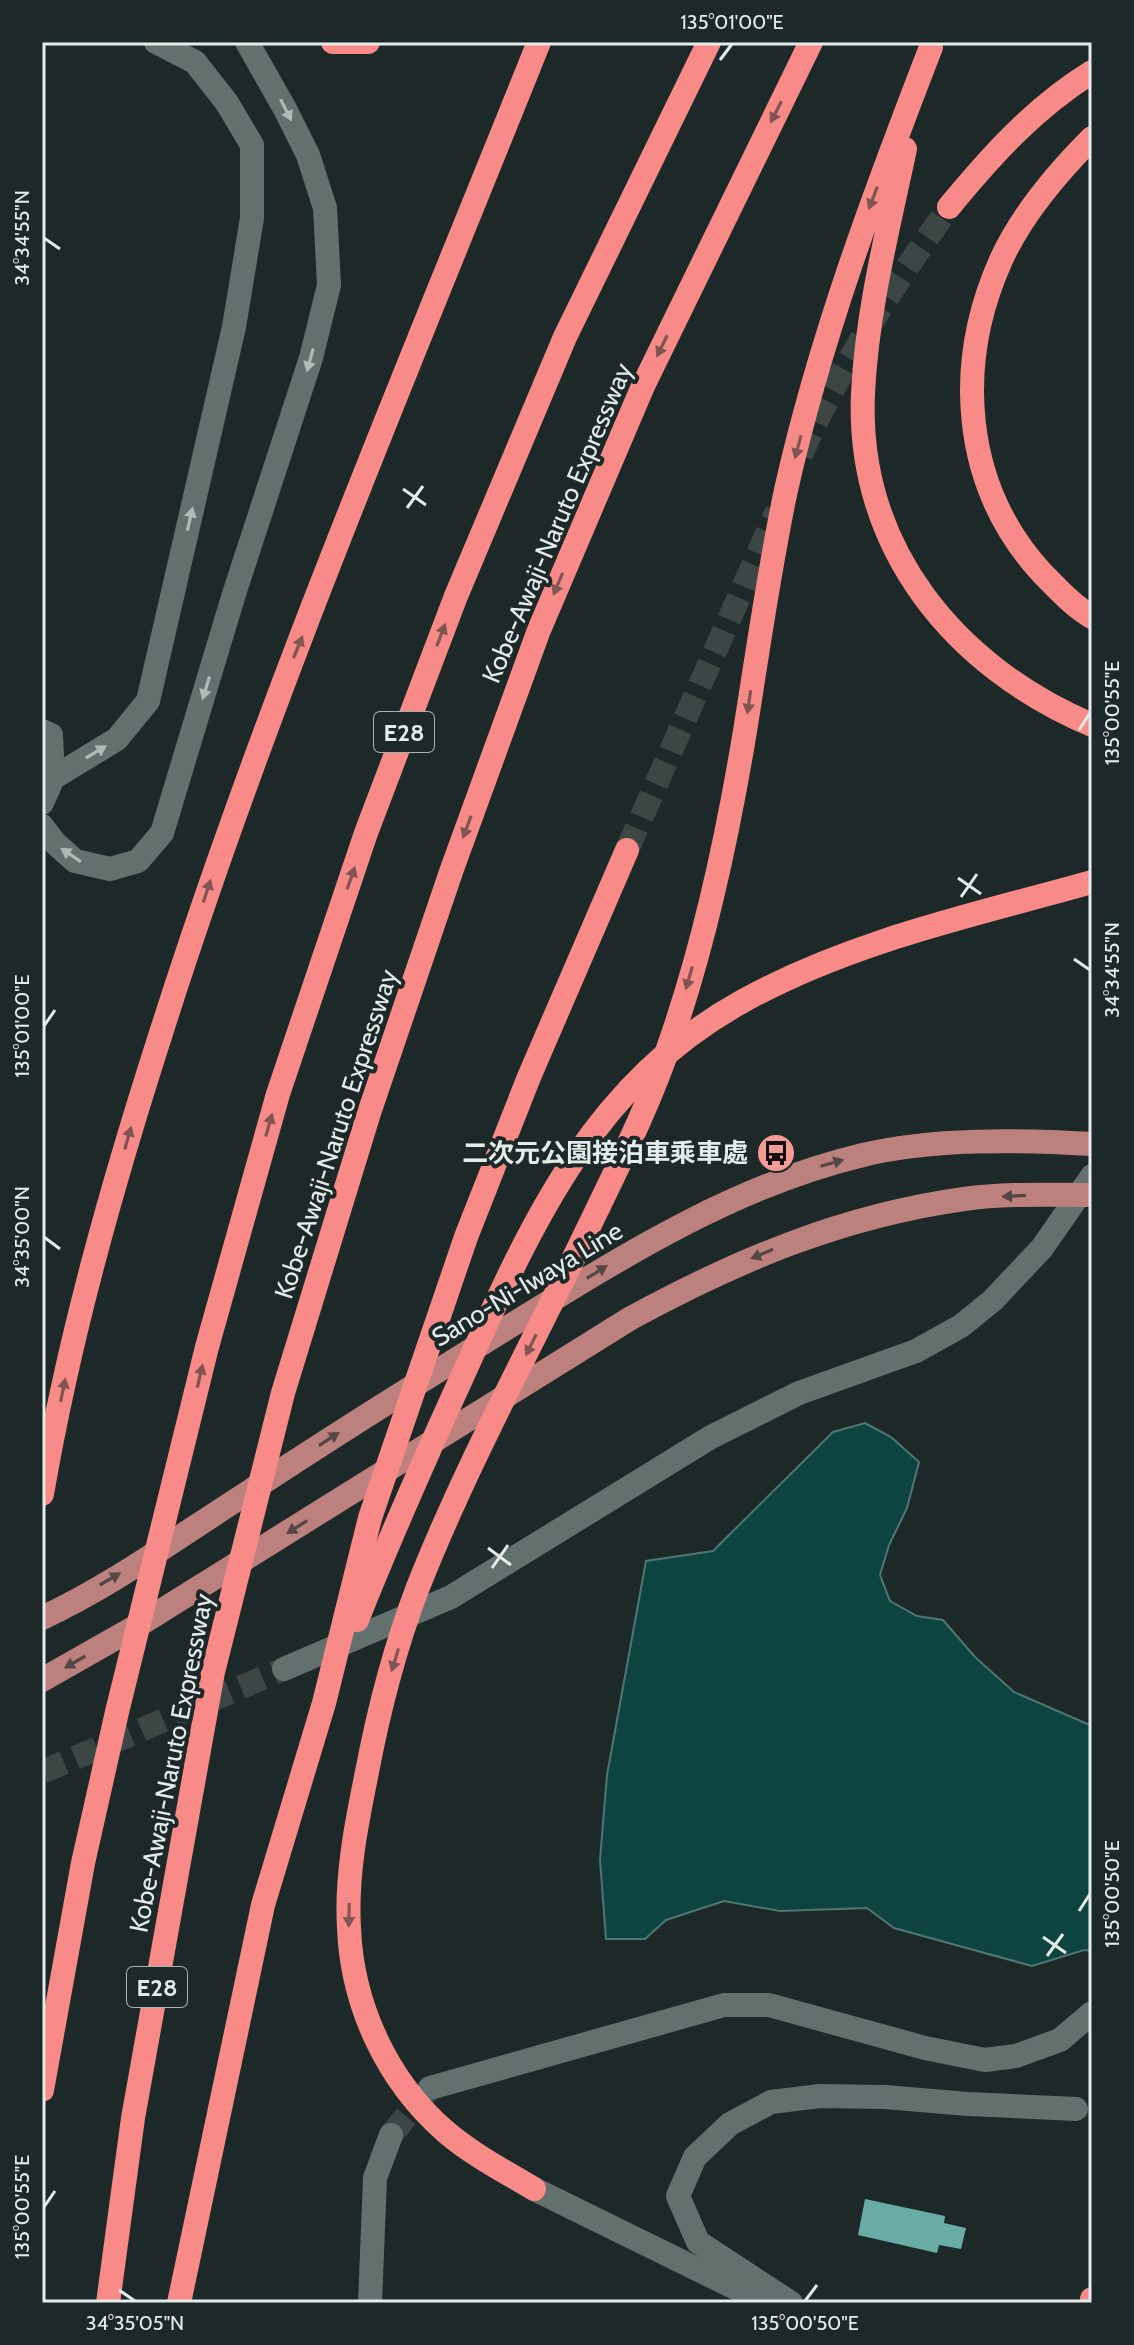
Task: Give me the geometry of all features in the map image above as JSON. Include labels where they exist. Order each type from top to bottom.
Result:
[{"type":"highway","points":[[333,42],[368,42]]},
{"type":"highway","points":[[42,1494],[72,1349],[104,1226],[137,1107],[217,861],[271,714],[539,42]]},
{"type":"highway","name":"E28","points":[[42,2090],[83,1863],[117,1712],[207,1347],[278,1094],[371,818],[456,596],[565,337],[709,42]]},
{"type":"highway","name":"Kobe-Awaji-Naruto Expressway","points":[[108,2303],[133,2118],[213,1672],[283,1393],[374,1099],[452,869],[539,630],[643,386],[811,42]]},
{"type":"highway","points":[[932,45],[906,143],[873,306],[863,395],[864,439],[872,483],[888,530],[909,574],[935,612],[970,650],[1013,684],[1061,712],[1092,725]]},
{"type":"highway","points":[[534,2189],[484,2160],[443,2129],[402,2083],[366,2018],[353,1973],[348,1925],[350,1874],[358,1816],[391,1671],[416,1592],[449,1513],[648,1102],[673,1034],[710,903],[729,819],[788,483],[860,232],[932,45]]},
{"type":"highway","points":[[949,207],[986,163],[1030,119],[1072,84],[1092,72]]},
{"type":"highway","points":[[1092,138],[1062,169],[1028,214],[1002,258],[984,309],[972,359],[972,398],[980,462],[997,511],[1021,550],[1053,584],[1092,617]]},
{"type":"highway","points":[[179,2303],[263,1905],[324,1703],[370,1518],[450,1285],[529,1077],[627,850]]},
{"type":"highway","points":[[324,1703],[395,1526],[514,1262],[555,1186],[584,1143],[648,1069],[695,1031],[743,1001],[799,973],[922,929],[1092,882]]},
{"type":"main road","name":"Sano-Ni-Iwaya Line","points":[[42,1618],[140,1562],[367,1414],[613,1262],[744,1194],[801,1172],[864,1154],[927,1145],[1092,1144]]},
{"type":"main road","points":[[42,1680],[137,1626],[631,1318],[705,1278],[829,1228],[892,1212],[966,1199],[1039,1194],[1092,1195]]},
{"type":"street","points":[[53,778],[117,739],[148,701],[234,327],[252,218],[252,145],[227,103],[195,62],[156,42]]},
{"type":"street","points":[[42,826],[75,861],[110,869],[138,861],[162,833],[234,594],[311,358],[329,285],[325,208],[308,155],[247,42]]},
{"type":"street","points":[[42,731],[51,735],[53,778],[42,803]]},
{"type":"street","points":[[284,1669],[451,1597],[711,1437],[799,1393],[916,1351],[961,1326],[993,1300],[1042,1248],[1092,1176]]},
{"type":"street","points":[[430,2088],[724,2005],[769,2005],[925,2048],[985,2060],[1016,2056],[1060,2040],[1092,2013]]},
{"type":"street","points":[[791,2303],[698,2242],[678,2196],[695,2157],[730,2124],[771,2102],[820,2096],[1076,2109]]},
{"type":"street","points":[[370,2303],[375,2178],[391,2135]]},
{"type":"street","points":[[534,2189],[766,2303]]},
{"type":"water","points":[[865,1423],[891,1437],[919,1462],[907,1508],[889,1545],[880,1575],[890,1601],[917,1616],[943,1620],[975,1657],[1014,1692],[1092,1726],[1092,1951],[1084,1950],[1032,1966],[894,1928],[867,1908],[780,1911],[724,1901],[666,1920],[645,1939],[606,1939],[600,1860],[607,1775],[646,1561],[713,1551],[833,1432]]},
{"type":"building","points":[[865,2199],[945,2216],[944,2223],[966,2228],[961,2249],[939,2245],[937,2253],[858,2235]]},
{"type":"tunnel","points":[[801,455],[869,327],[949,207]]},
{"type":"tunnel","points":[[627,850],[777,511]]},
{"type":"tunnel","points":[[42,1772],[284,1669]]},
{"type":"tunnel","points":[[391,2135],[430,2088]]},
{"type":"place","name":"二次元公園接泊車乘車處","points":[[776,1153]]}]
